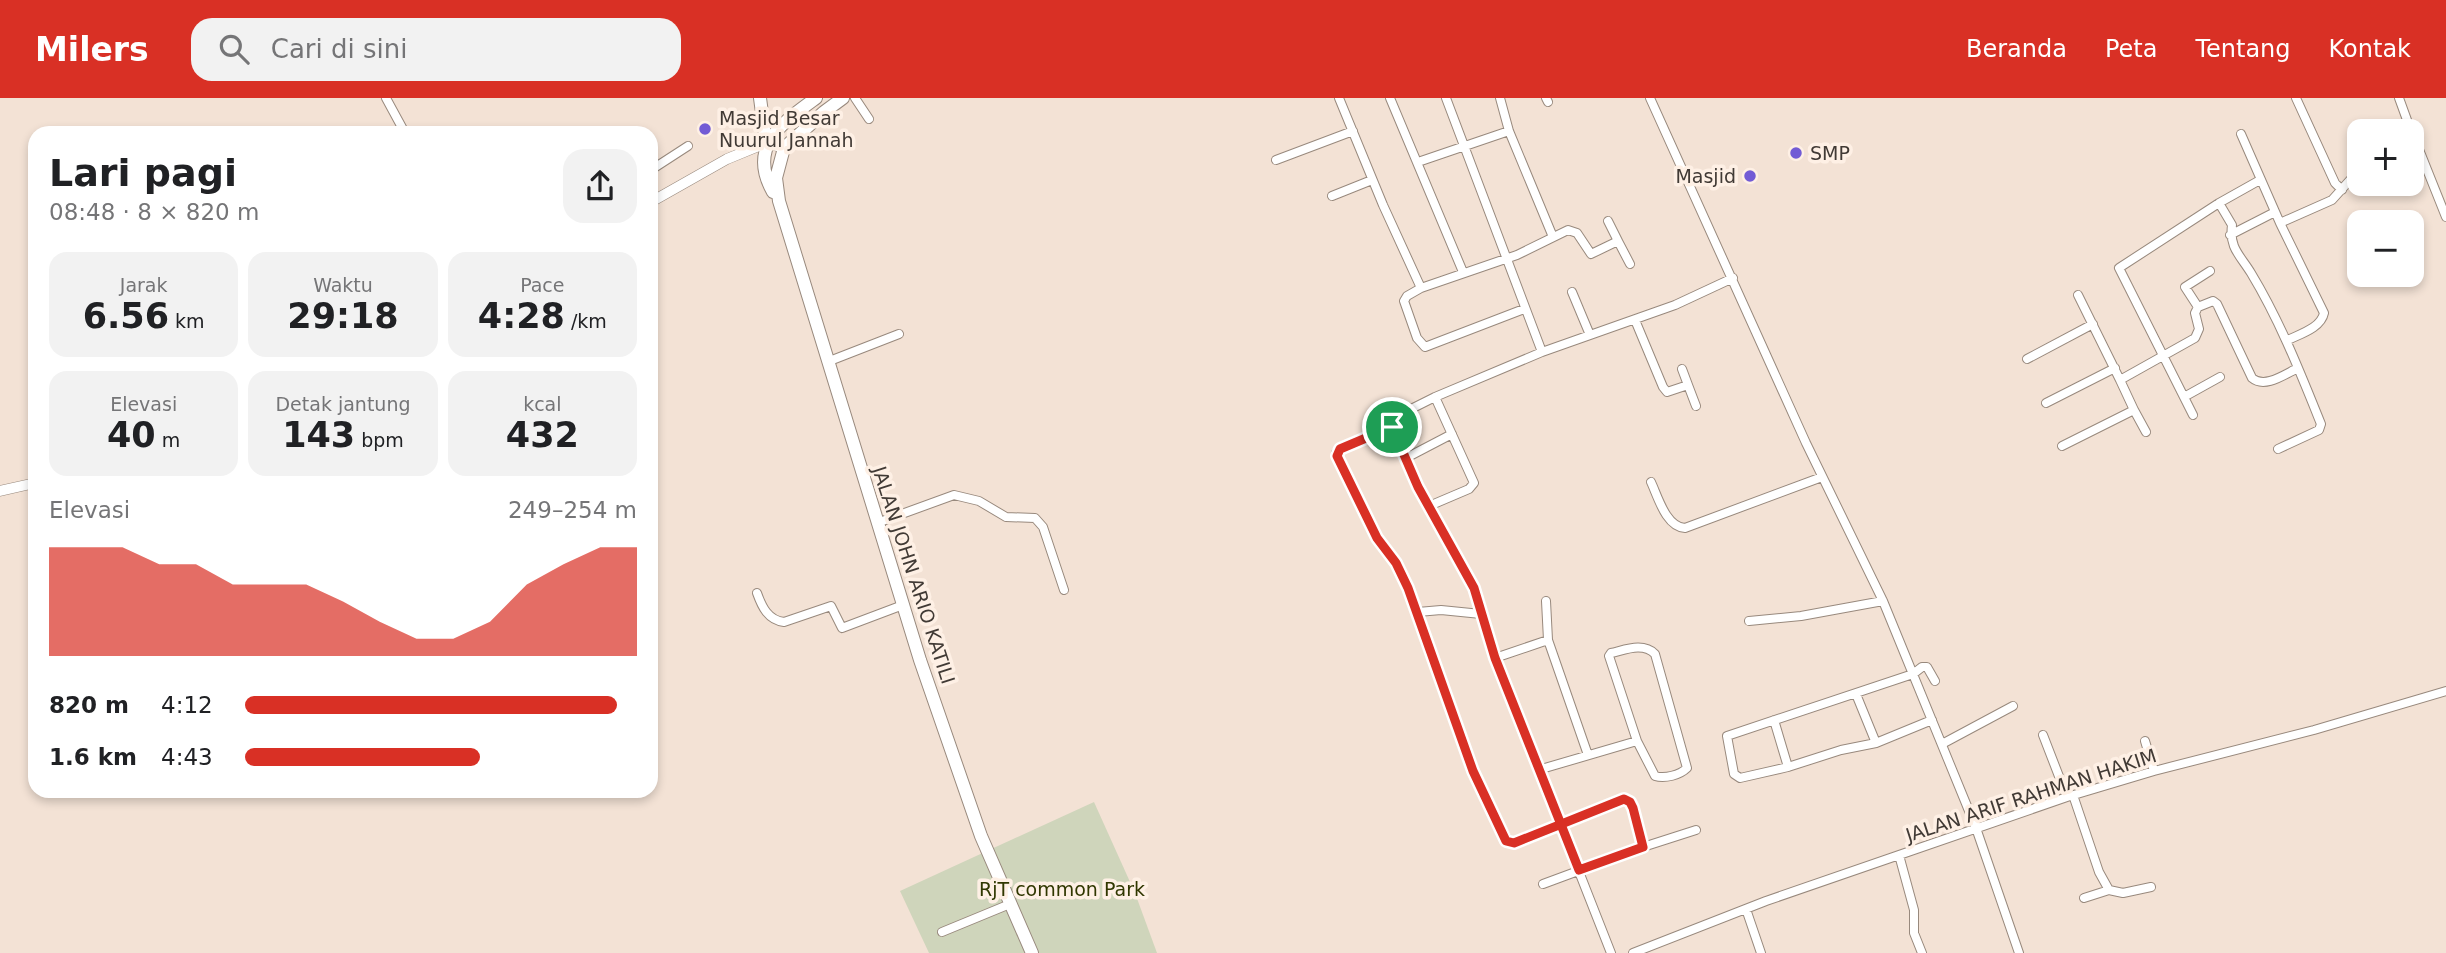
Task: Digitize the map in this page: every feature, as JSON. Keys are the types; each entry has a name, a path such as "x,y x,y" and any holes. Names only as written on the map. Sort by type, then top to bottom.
{"main road":[{"name":"JALAN JOHN ARIO KATILI","path":"760,98 767,144 763,166 779,201"},
{"path":"767,144 779,128 816,98"},
{"path":"784,148 843,98"},
{"name":"JALAN JOHN ARIO KATILI","path":"784,148 776,178 779,201 827,362 903,605 981,836 1032,953"}],"street":[{"path":"386,98 401,126"},
{"path":"855,98 869,119"},
{"path":"1339,98 1421,289"},
{"path":"1390,98 1463,272"},
{"path":"1446,98 1542,352"},
{"path":"1500,98 1509,131 1553,237"},
{"path":"1650,98 1822,477 1883,601 1976,828 2019,953"},
{"path":"2296,98 2335,184 2342,190"},
{"path":"2399,98 2406,119"},
{"path":"1276,160 1353,131"},
{"path":"1418,162 1509,131"},
{"path":"2241,134 2260,180 2324,313 2318,324 2288,340"},
{"path":"658,198 727,159 767,144 784,148"},
{"path":"658,165 688,146"},
{"path":"2424,164 2446,217"},
{"path":"1332,196 1372,180"},
{"path":"2193,415 2119,266 2260,180"},
{"path":"2280,223 2324,204 2347,184"},
{"path":"2219,203 2232,225 2230,235 2238,253 2288,340 2321,427 2278,449"},
{"path":"2230,235 2275,212"},
{"path":"1608,221 1630,264"},
{"path":"1524,309 1425,347 1417,338 1404,305 1408,296 1421,289 1540,245 1562,232 1573,231 1591,254 1618,241"},
{"path":"2198,307 2185,287 2210,271"},
{"path":"1643,847 1633,808 1628,800 1619,800 1514,843 1506,841 1473,771 1418,612 1396,563 1377,538 1336,453 1392,427 1409,410 1435,397 1542,352 1700,295 1733,278"},
{"path":"1572,292 1590,335"},
{"path":"2078,295 2146,432"},
{"path":"2120,380 2190,342 2198,334 2195,313 2198,307 2213,301 2217,304 2256,382 2265,383 2298,368"},
{"path":"1635,320 1666,390 1688,385"},
{"path":"2027,359 2093,324"},
{"path":"827,362 899,334"},
{"path":"2046,403 2115,368"},
{"path":"1682,369 1696,406"},
{"path":"2184,397 2220,377"},
{"path":"1429,506 1469,489 1474,484 1435,397"},
{"path":"2062,446 2134,410"},
{"path":"1392,427 1429,506 1474,588 1495,658 1611,953"},
{"path":"1406,458 1452,434"},
{"path":"1651,482 1670,522 1678,528 1685,528 1822,477"},
{"path":"0,491 28,485"},
{"path":"877,523 954,495 979,501 1006,517 1035,518 1042,527 1064,590"},
{"path":"757,593 765,610 778,621 784,622 831,606 842,628 903,605"},
{"path":"1546,601 1548,640 1588,755"},
{"path":"1749,621 1801,616 1883,601"},
{"path":"1418,612 1441,610 1481,614"},
{"path":"1495,658 1548,640"},
{"path":"1642,647 1651,649 1655,654 1687,768 1674,775 1655,776 1637,741 1609,656 1611,653 1642,647"},
{"path":"1932,720 1876,743 1841,750 1744,778 1734,774 1727,736 1913,674 1922,667 1927,667 1934,681"},
{"name":"JALAN ARIF RAHMAN HAKIM","path":"1633,953 1746,909 2070,796 2446,691"},
{"path":"1856,694 1876,743"},
{"path":"1942,744 2013,706"},
{"path":"1774,720 1788,767"},
{"path":"2043,735 2099,872 2109,890"},
{"path":"1538,770 1637,741"},
{"path":"2145,741 2154,771"},
{"path":"1542,884 1696,830"},
{"path":"1899,855 1914,910 1914,933 1922,953"},
{"path":"2084,898 2109,890 2123,893 2151,887"},
{"path":"942,932 1010,904"},
{"path":"1746,909 1761,953"}],"green space":[{"name":"RjT common Park","path":"1094,802 1135,893 1157,953 929,953 900,891"}],"place":[{"name":"Masjid Besar Nuurul Jannah","path":"705,129"},
{"name":"SMP","path":"1796,153"},
{"name":"Masjid","path":"1750,176"}],"route":[{"path":"1392,427 1340,449 1337,456 1377,538 1396,563 1408,588 1473,771 1506,841 1514,843 1560,826 1624,799 1630,802 1633,808 1643,847 1579,870 1560,826 1495,658 1474,588 1418,487 1392,427"}]}
